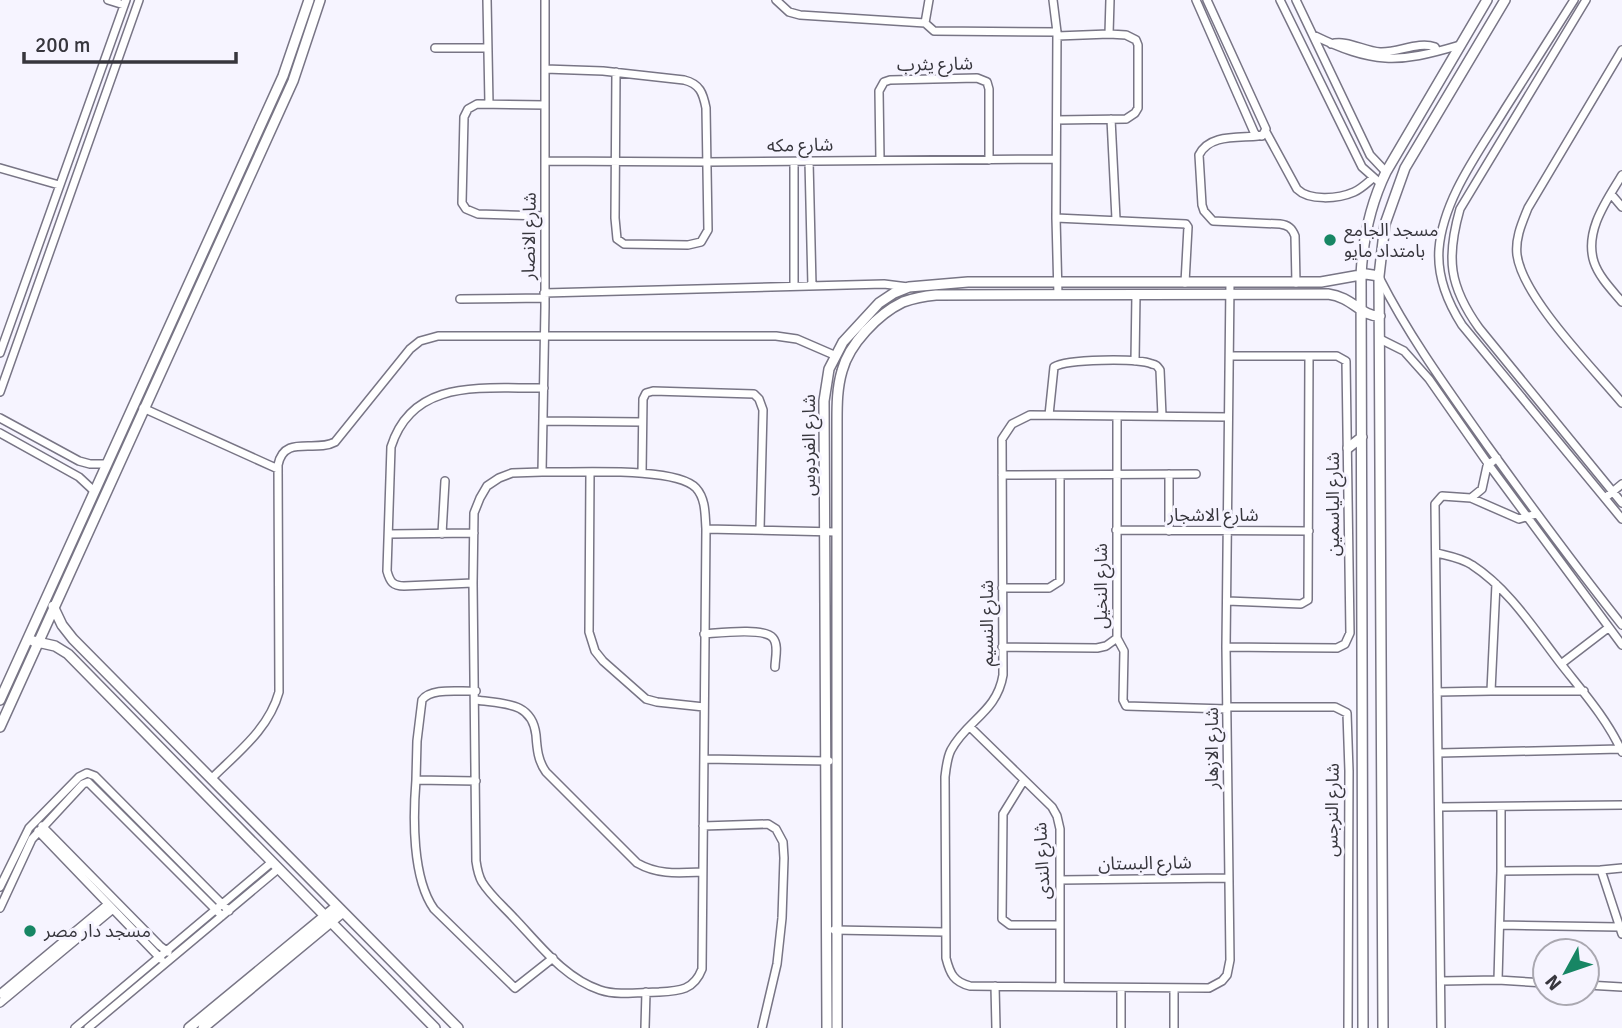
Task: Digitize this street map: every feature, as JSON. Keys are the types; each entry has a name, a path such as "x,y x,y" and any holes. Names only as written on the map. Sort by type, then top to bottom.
{"street":[{"path":"0,353 3,333 125,3 108,0"},
{"path":"0,392 139,0"},
{"path":"0,727 54,610 121,445 283,76 309,0"},
{"path":"0,700 94,491 107,464 143,408 293,81 320,0"},
{"path":"487,0 489,104"},
{"name":"شارع الانصار","path":"542,472 545,336 545,0"},
{"path":"776,0 789,12 800,15 925,23 934,31 1109,34 1132,37 1138,45 1138,108 1135,113 1126,119 1057,120"},
{"path":"925,23 929,0"},
{"path":"1053,0 1057,34 1058,295"},
{"path":"1109,34 1110,0"},
{"path":"1196,0 1254,132 1262,134"},
{"path":"1207,0 1262,134 1297,188 1313,197 1349,194 1376,181 1386,172 1487,0"},
{"path":"1280,0 1358,159 1376,181"},
{"path":"1296,0 1370,155 1386,172"},
{"path":"1574,0 1454,197 1444,220 1439,268 1454,314 1622,519"},
{"path":"1586,0 1460,209 1450,253 1454,282 1468,313 1621,499 1611,506"},
{"path":"1383,1028 1379,276 1385,224 1405,168 1502,1"},
{"path":"1313,35 1331,44 1339,42 1362,49 1387,52 1426,45 1435,47 1437,51 1460,44"},
{"path":"435,48 488,48"},
{"path":"1621,401 1547,314 1529,288 1517,253 1518,235 1528,208 1622,50"},
{"path":"545,69 616,72 684,80 696,85 706,108 708,230 701,242 624,244 617,239 616,72"},
{"name":"شارع يثرب","path":"880,159 879,91 884,82 977,78 987,82 989,89 989,160"},
{"path":"545,105 477,104 468,109 464,117 462,203 466,209 478,214 545,216"},
{"path":"1111,119 1116,219"},
{"path":"1262,134 1216,140 1202,148 1199,155 1202,205 1213,222 1287,225 1295,236 1296,283"},
{"name":"شارع مكه","path":"545,161 1056,159"},
{"path":"809,161 812,286"},
{"path":"794,162 794,286"},
{"path":"0,168 59,185"},
{"path":"1622,175 1596,223 1592,251 1600,274 1622,302"},
{"path":"1363,1028 1361,275 1367,224 1376,181"},
{"path":"1611,194 1622,207"},
{"path":"1056,218 1186,224 1185,283"},
{"name":"شارع الفردوس","path":"827,1028 832,994 832,930 824,401 834,355 866,314 894,293 909,287 943,282 1296,283 1332,281 1361,275 1379,276"},
{"path":"1379,276 1398,314 1434,371 1536,514 1622,625"},
{"name":"شارع الازهار","path":"995,986 1209,988 1227,975 1230,960 1226,648 1230,283"},
{"path":"460,299 794,286 884,284 909,287"},
{"name":"شارع الفردوس","path":"831,761 840,381 846,358 868,330 895,307 915,298 972,294 1338,296 1351,301 1370,316 1380,316"},
{"path":"1135,361 1136,295"},
{"path":"211,779 258,732 275,707 279,692 278,469 281,456 291,446 322,447 335,442 410,349 420,341 438,336 776,336 797,340 834,355"},
{"path":"1380,339 1404,351 1418,365 1622,645"},
{"name":"شارع الياسمين","path":"1226,648 1337,648 1345,644 1349,637 1346,360 1337,356 1230,356"},
{"path":"1227,601 1301,604 1308,600 1309,356"},
{"path":"1049,415 1054,367 1070,362 1135,361 1150,363 1160,370 1162,416"},
{"path":"473,583 404,586 392,583 387,571 391,447 402,422 411,412 422,403 447,393 544,388"},
{"path":"642,473 643,399 646,393 754,394 763,410 760,530"},
{"path":"1527,404 1536,398"},
{"path":"143,408 278,469"},
{"name":"شارع النسيم","path":"995,986 970,986 955,980 946,958 945,777 950,751 990,707 1001,686 1002,439 1006,430 1030,415 1228,417"},
{"name":"شارع النخيل","path":"1002,647 1097,648 1106,646 1117,638 1117,416"},
{"path":"0,418 79,461 107,464"},
{"path":"544,421 642,422"},
{"path":"0,433 79,477 94,491"},
{"path":"1348,448 1362,437"},
{"path":"1471,498 1482,489 1489,465 1497,458"},
{"path":"512,473 590,473 674,476 695,487 702,498 706,529 702,969 689,989 678,991 604,991 574,977 492,894 478,875 474,513 487,486 512,473"},
{"path":"590,473 589,632 595,650 646,699 704,707"},
{"path":"1169,474 1169,531"},
{"path":"1002,475 1196,474"},
{"path":"1002,588 1049,588 1060,581 1060,475"},
{"path":"442,534 445,481"},
{"path":"1605,498 1622,484"},
{"path":"1441,1028 1436,501 1442,496 1471,498 1515,518 1528,518 1536,514"},
{"path":"706,529 836,532"},
{"name":"شارع الاشجار","path":"1116,530 1309,531"},
{"path":"389,534 474,533"},
{"path":"1437,553 1469,563 1496,583 1584,691 1606,722 1621,750 1439,753"},
{"path":"1491,691 1496,583"},
{"path":"47,596 67,632 458,1028"},
{"path":"1601,618 1610,610"},
{"path":"1349,613 1363,612"},
{"path":"1562,664 1608,628"},
{"path":"704,634 759,632 768,635 776,645 775,667"},
{"path":"1117,638 1124,651 1123,700 1126,706 1228,708"},
{"path":"28,639 55,646 68,654 435,1028"},
{"path":"476,691 433,692 425,695 422,700 414,813 419,865 427,899 433,909 516,988 553,958"},
{"path":"1437,692 1584,691"},
{"path":"476,700 510,705 527,712 532,719 542,766 636,863 661,873 702,872"},
{"name":"شارع النرجس","path":"1228,708 1340,708 1347,713 1348,1028"},
{"name":"شارع الندى","path":"970,727 1052,807 1057,816 1060,829 1060,986"},
{"path":"704,759 831,761"},
{"path":"1349,771 1363,771"},
{"path":"0,887 29,828 82,774 90,773 223,910"},
{"path":"82,774 85,783"},
{"path":"1024,779 1003,814 1002,919 1010,925 1059,925"},
{"path":"416,780 476,781"},
{"path":"0,908 27,847 40,828 85,783 91,783 223,910"},
{"path":"1440,807 1622,805"},
{"path":"1497,980 1501,808"},
{"path":"703,826 768,824 776,829 783,842 782,918 777,964 762,1028"},
{"path":"40,828 110,907 163,961"},
{"path":"40,828 157,944 171,954"},
{"path":"88,1028 275,865"},
{"path":"1501,872 1622,868"},
{"path":"1500,925 1621,930 1601,870"},
{"name":"شارع البستان","path":"1060,880 1229,878"},
{"path":"0,994 110,907"},
{"path":"0,1003 110,907"},
{"path":"203,1028 340,909"},
{"path":"189,1028 328,919"},
{"path":"832,930 945,932"},
{"path":"75,1028 163,961"},
{"path":"1441,981 1531,982"},
{"path":"995,986 996,1028"},
{"path":"1601,986 1622,987"},
{"path":"1174,988 1174,1028"},
{"path":"1121,989 1121,1028"},
{"path":"645,1028 646,992"},
{"name":"شارع الفردوس","path":"832,994 837,1028"}],"place":[{"name":"مسجد الجامع بامتداد مايو","path":"1330,240"},
{"name":"مسجد دار مصر","path":"30,931"}]}
